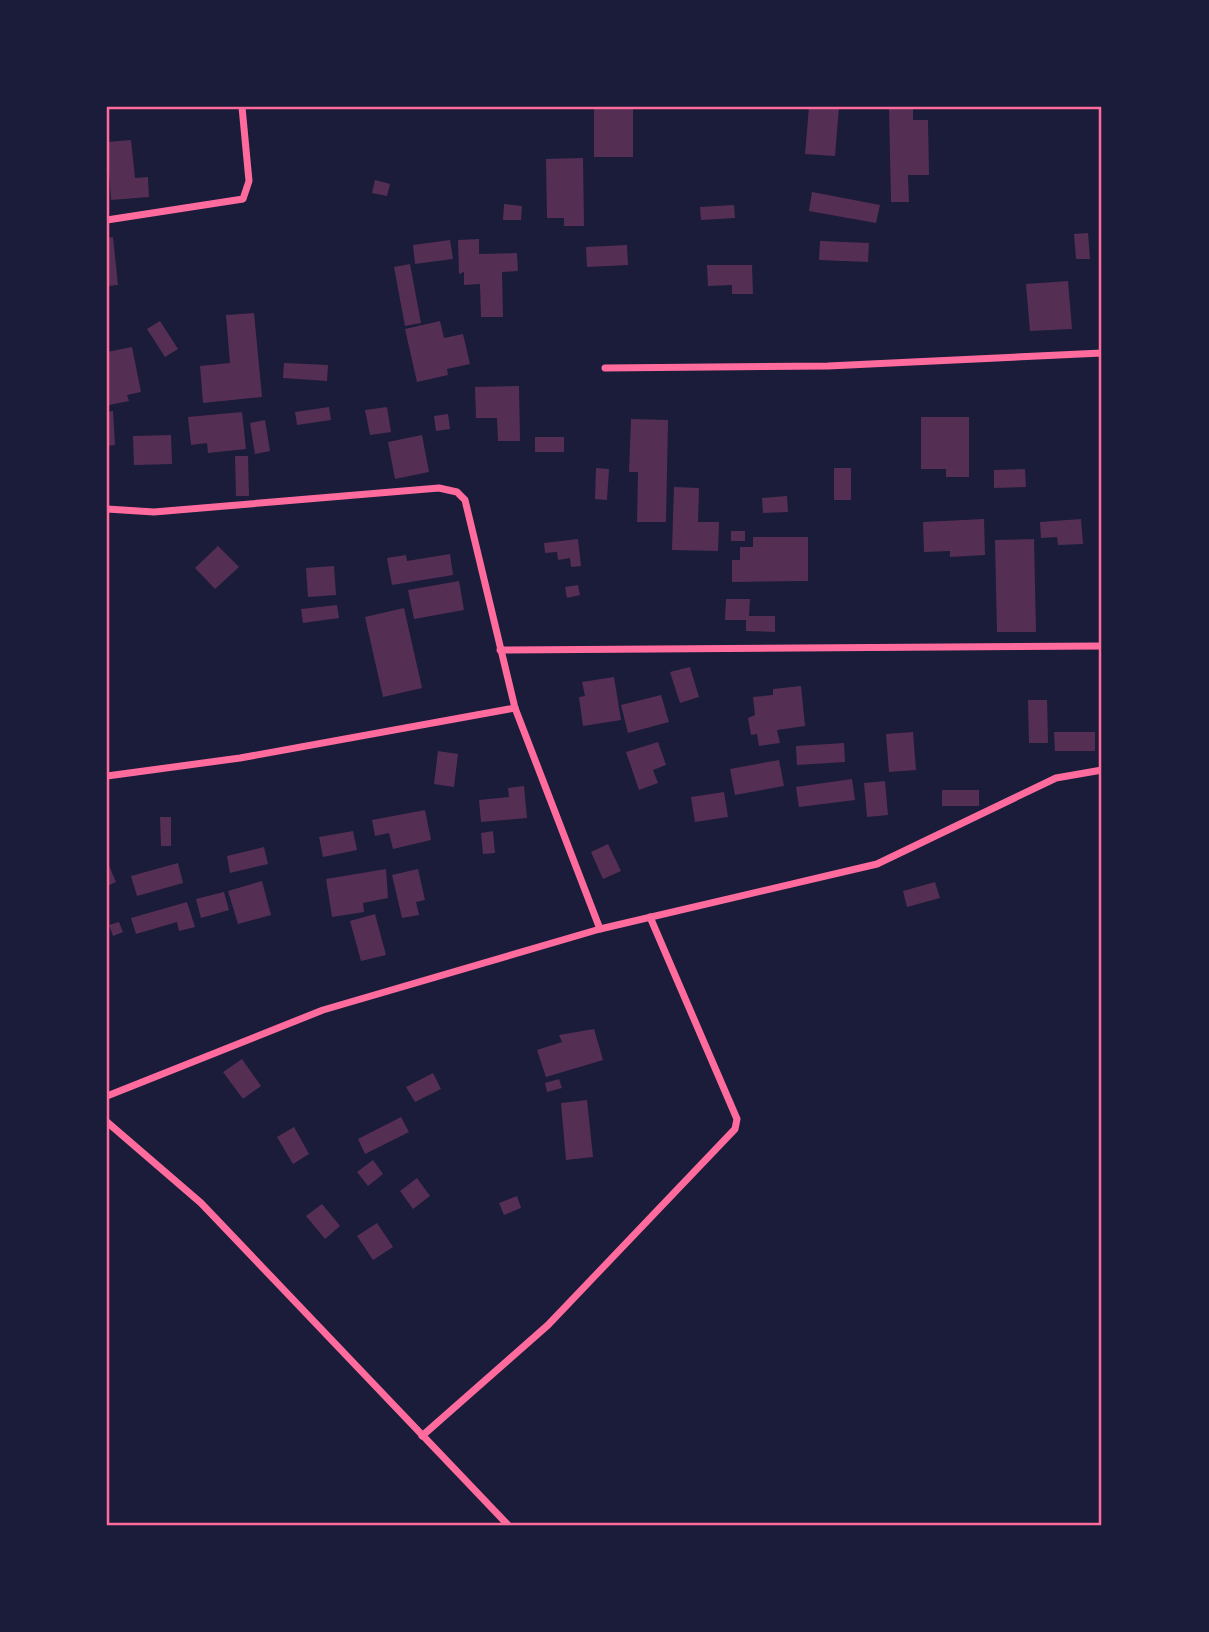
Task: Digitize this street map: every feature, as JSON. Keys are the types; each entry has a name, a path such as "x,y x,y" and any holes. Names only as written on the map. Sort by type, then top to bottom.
{"street":[{"path":"107,219 243,199 249,181 242,107"},
{"path":"605,368 828,366 1102,353"},
{"path":"107,509 154,512 439,488 457,492 465,500 515,708 600,929"},
{"path":"499,650 1102,646"},
{"path":"107,776 240,758 515,708"},
{"path":"107,1096 323,1010 600,929 877,864 1056,778 1102,770"},
{"path":"422,1436 548,1325 735,1129 737,1119 650,917"},
{"path":"107,1122 201,1203 508,1525"}],"building":[{"path":"594,107 633,107 633,157 594,157"},
{"path":"809,107 839,107 835,156 805,154"},
{"path":"889,107 913,107 913,120 928,120 929,175 908,175 909,202 891,202"},
{"path":"131,140 135,178 148,177 149,197 111,200 107,142"},
{"path":"583,158 584,226 564,226 564,218 547,218 546,159"},
{"path":"375,180 390,184 387,196 372,193"},
{"path":"812,192 880,205 876,223 809,211"},
{"path":"504,204 522,206 521,220 503,220"},
{"path":"734,205 735,218 701,220 700,207"},
{"path":"1088,233 1090,259 1076,259 1074,234"},
{"path":"113,237 118,285 107,286 107,238"},
{"path":"479,239 479,254 517,253 518,271 502,272 503,317 481,317 480,284 464,285 464,272 459,274 458,240"},
{"path":"450,240 453,259 415,264 413,245"},
{"path":"820,241 869,243 868,262 819,260"},
{"path":"627,245 628,265 587,267 586,247"},
{"path":"410,264 421,323 405,326 394,267"},
{"path":"707,265 752,265 753,294 732,294 732,285 708,286"},
{"path":"1068,281 1072,329 1030,331 1026,284"},
{"path":"254,313 262,397 203,403 200,366 230,363 226,315"},
{"path":"160,321 178,349 165,357 147,329"},
{"path":"440,321 444,338 463,334 470,364 447,369 448,375 417,382 405,329"},
{"path":"132,347 141,392 127,395 129,401 109,405 107,352"},
{"path":"284,363 328,365 327,381 283,378"},
{"path":"519,386 520,441 498,441 497,418 476,418 475,387"},
{"path":"329,407 331,420 297,425 295,412"},
{"path":"387,407 391,432 370,435 365,410"},
{"path":"113,411 115,445 107,446 107,412"},
{"path":"242,412 246,449 208,453 207,443 191,445 188,417"},
{"path":"448,414 450,429 436,431 434,416"},
{"path":"921,417 969,417 969,477 946,477 946,469 921,469"},
{"path":"631,419 668,420 666,522 637,522 638,472 629,472"},
{"path":"265,420 270,451 255,454 250,423"},
{"path":"171,435 172,464 134,465 133,436"},
{"path":"422,435 429,472 395,479 388,442"},
{"path":"535,437 564,437 564,452 535,452"},
{"path":"235,456 248,456 249,496 236,496"},
{"path":"596,468 609,469 607,500 595,499"},
{"path":"834,468 851,468 851,500 834,500"},
{"path":"1025,469 1026,487 994,488 994,470"},
{"path":"674,487 699,488 698,522 719,522 718,551 672,550"},
{"path":"787,496 788,512 763,513 762,498"},
{"path":"984,519 985,555 950,557 950,551 924,552 923,522"},
{"path":"1081,519 1083,544 1058,545 1057,537 1041,538 1040,522"},
{"path":"731,531 745,531 745,541 731,541"},
{"path":"753,537 808,537 808,581 732,582 732,560 740,560 740,547 753,547"},
{"path":"578,539 581,566 571,567 570,558 558,560 557,552 545,553 544,543"},
{"path":"1034,539 1036,632 997,632 995,540"},
{"path":"218,546 239,567 215,589 195,568"},
{"path":"450,554 453,575 392,585 387,558 406,555 407,561"},
{"path":"334,566 336,595 308,597 306,568"},
{"path":"459,581 464,610 414,619 408,590"},
{"path":"578,585 580,595 567,598 565,587"},
{"path":"726,599 750,599 749,616 775,616 775,632 746,631 746,620 725,620"},
{"path":"337,605 339,618 303,623 301,609"},
{"path":"404,608 422,688 383,697 365,617"},
{"path":"690,667 699,697 680,703 670,672"},
{"path":"614,677 621,720 583,726 579,697 585,696 582,682"},
{"path":"801,686 805,726 777,730 780,743 759,746 757,734 751,735 748,718 755,715 753,697 773,695 773,689"},
{"path":"661,695 669,722 628,733 621,705"},
{"path":"1028,700 1047,700 1048,743 1029,743"},
{"path":"913,732 916,770 889,772 886,734"},
{"path":"1054,732 1095,732 1095,751 1055,751"},
{"path":"658,742 666,765 653,770 658,783 639,790 626,752"},
{"path":"844,743 845,762 797,765 796,746"},
{"path":"438,751 458,754 454,787 434,784"},
{"path":"779,760 784,786 735,795 730,769"},
{"path":"852,779 855,800 799,807 796,787"},
{"path":"885,781 888,815 867,817 864,783"},
{"path":"524,786 527,818 481,822 479,800 509,797 508,788"},
{"path":"942,790 979,790 979,806 942,806"},
{"path":"724,792 728,817 695,822 691,797"},
{"path":"425,810 431,840 393,849 389,833 375,836 372,820"},
{"path":"160,817 171,817 171,846 161,846"},
{"path":"353,831 357,850 323,857 319,837"},
{"path":"493,831 495,853 483,854 481,833"},
{"path":"608,844 621,871 603,879 591,852"},
{"path":"264,847 268,864 230,873 227,856"},
{"path":"107,861 116,882 107,886"},
{"path":"178,863 183,883 137,896 131,876"},
{"path":"386,869 388,898 363,903 364,912 332,917 326,879"},
{"path":"418,869 425,900 416,902 419,915 402,918 392,875"},
{"path":"262,881 271,915 238,924 228,891"},
{"path":"935,882 940,898 907,907 903,891"},
{"path":"224,892 229,910 201,918 196,899"},
{"path":"187,902 195,927 179,931 177,922 136,934 131,918"},
{"path":"375,914 386,955 361,961 350,921"},
{"path":"119,922 123,932 113,936 109,925"},
{"path":"594,1029 603,1060 546,1077 537,1050 562,1042 559,1035"},
{"path":"242,1059 261,1086 243,1099 223,1072"},
{"path":"433,1073 441,1089 415,1102 406,1087"},
{"path":"559,1079 562,1088 547,1092 545,1083"},
{"path":"587,1100 593,1157 566,1160 561,1103"},
{"path":"401,1117 409,1132 365,1154 358,1139"},
{"path":"294,1127 309,1154 293,1164 277,1137"},
{"path":"373,1160 383,1174 368,1186 357,1172"},
{"path":"417,1178 430,1196 413,1209 400,1191"},
{"path":"517,1196 521,1208 504,1215 499,1203"},
{"path":"322,1204 340,1226 325,1239 306,1216"},
{"path":"377,1223 393,1247 373,1260 357,1236"}]}
